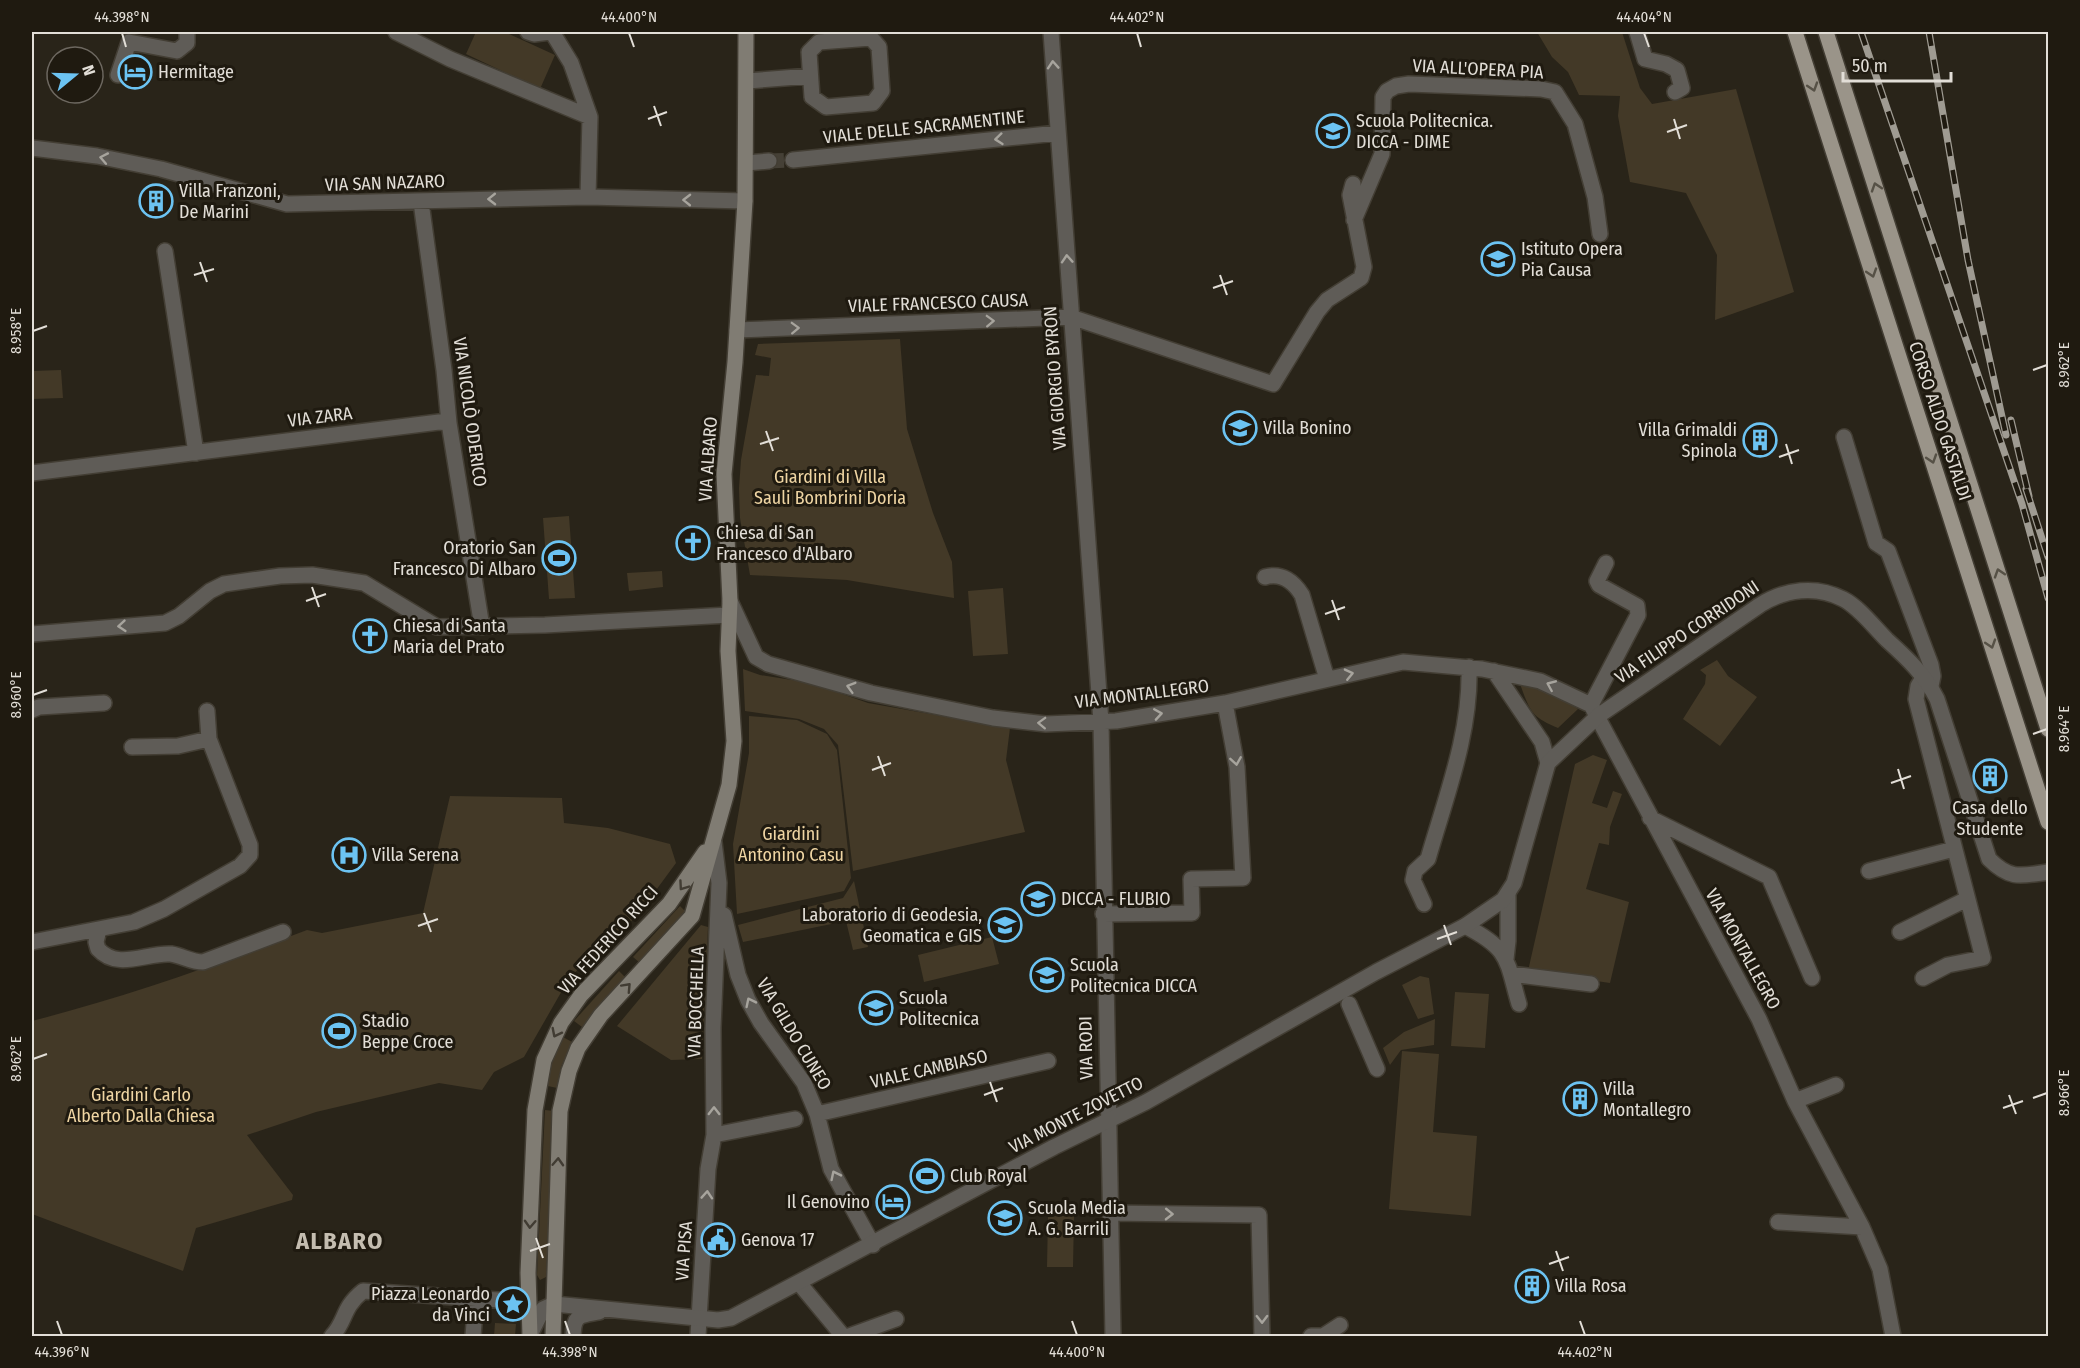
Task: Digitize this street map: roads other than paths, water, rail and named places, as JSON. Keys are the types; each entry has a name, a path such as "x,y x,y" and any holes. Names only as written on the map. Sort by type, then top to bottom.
{"main road":[{"name":"VIA ALBARO","path":"714,836 732,764 724,474 746,201 746,32"},
{"name":"CORSO ALDO GASTALDI","path":"1795,32 2049,822"},
{"name":"CORSO ALDO GASTALDI","path":"1826,32 2049,729"},
{"name":"VIA FEDERICO RICCI","path":"528,1302 535,1110 543,1060 561,1023 581,995 669,904 714,836"},
{"path":"553,1336 560,1111 568,1071 578,1047 601,1015 692,916 714,836"},
{"path":"528,1302 530,1336"}],"street":[{"path":"118,75 129,42 177,51 187,43 188,32"},
{"path":"396,32 450,59 590,117"},
{"path":"528,32 534,34 551,32 571,63 590,117 588,197"},
{"name":"VIA GIORGIO BYRON","path":"1051,32 1101,722"},
{"path":"1637,32 1645,59 1666,64 1677,70 1682,88 1676,92"},
{"path":"871,38 879,47 882,91 873,103 826,107 812,97 810,76 808,52 819,42 871,38"},
{"path":"747,81 810,76"},
{"name":"VIA ALL'OPERA PIA","path":"1354,220 1382,154 1381,105 1387,91 1396,86 1409,84 1541,89 1555,92 1575,124 1595,196 1600,234"},
{"name":"VIALE DELLE SACRAMENTINE","path":"793,160 1058,133"},
{"name":"VIA SAN NAZARO","path":"32,148 97,156 161,169 274,202 301,204 588,197 746,201"},
{"path":"747,163 769,161"},
{"path":"1353,184 1350,195 1354,220"},
{"name":"VIA NICOLÒ ODERICO","path":"421,202 449,423 482,627"},
{"name":"VIALE FRANCESCO CAUSA","path":"737,330 1071,317 1274,384 1317,312 1327,300 1361,278 1364,267 1354,220"},
{"path":"165,251 196,453"},
{"name":"VIA ZARA","path":"32,474 439,422 449,423"},
{"name":"VIA FILIPPO CORRIDONI","path":"1844,437 1876,543 1888,550 1931,665 1933,676 1918,686 1916,699 1983,958 1948,965 1923,978"},
{"path":"1548,763 1595,711 1638,615 1637,606 1599,585 1597,581 1606,563"},
{"path":"32,634 165,623 179,616 210,591 224,584 280,576 347,578 364,583 398,601 437,627 482,627 729,608"},
{"path":"1265,578 1286,578 1295,584 1302,595 1327,679"},
{"name":"VIA FILIPPO CORRIDONI","path":"1595,711 1619,702 1781,593 1820,591 1845,599 1927,681 1989,860 2003,873 2016,876 2049,872"},
{"name":"VIA MONTALLEGRO","path":"729,608 756,657 768,664 871,693 993,718 1046,724 1101,722 1225,703 1394,663 1468,667 1540,681 1595,711 1650,818 1760,1019 1795,1101 1862,1227 1880,1269 1893,1336"},
{"path":"1424,904 1413,880 1415,871 1428,859 1463,735 1469,706 1468,667"},
{"path":"1494,671 1542,742 1548,763"},
{"path":"32,710 39,707 104,703"},
{"path":"1103,914 1192,913 1191,879 1243,878 1237,767 1225,703"},
{"path":"32,942 134,922 164,909 240,866 250,855 250,845 208,739 207,711"},
{"name":"VIA RODI","path":"1101,722 1113,1336"},
{"path":"132,747 178,746 208,739"},
{"name":"VIA MONTE ZOVETTO","path":"583,1311 608,1310 699,1316 718,1320 731,1318 873,1245 1054,1147 1108,1121 1376,972 1465,926 1503,900 1514,883 1548,763"},
{"path":"1650,818 1769,877 1812,978"},
{"name":"VIA BOCCHELLA","path":"708,1169 714,1135 713,1028 719,905 714,836"},
{"path":"1869,871 1954,849"},
{"name":"VIA MONTE ZOVETTO","path":"1506,959 1509,941 1508,893"},
{"path":"1900,932 1967,899"},
{"name":"VIA GILDO CUNEO","path":"719,905 725,918 738,975 748,1000 761,1023 804,1083 817,1114 831,1169 873,1245"},
{"name":"VIA MONTE ZOVETTO","path":"1465,926 1485,936 1502,950 1519,1004"},
{"path":"99,930 96,942 98,949 111,958 130,960 170,954 191,962 203,962 283,932"},
{"path":"1511,974 1591,984"},
{"path":"1349,1004 1377,1069"},
{"name":"VIALE CAMBIASO","path":"817,1114 1048,1061"},
{"path":"1795,1101 1836,1085"},
{"path":"714,1135 795,1119"},
{"name":"VIA PISA","path":"698,1336 708,1169"},
{"path":"1110,1213 1259,1215 1262,1336"},
{"path":"1778,1222 1862,1227"},
{"path":"799,1283 843,1336"},
{"path":"336,1334 349,1303 363,1291 528,1302"},
{"path":"473,1336 476,1299"},
{"path":"530,1336 543,1309 554,1304 583,1311 574,1322 573,1336"},
{"path":"849,1336 896,1319"},
{"path":"1311,1336 1323,1336 1340,1325"}],"tunnel":[{"path":"769,161 793,160"}],"railway":[{"path":"1861,32 2022,504 2048,598"},
{"path":"1929,32 1968,260 2006,435"},
{"path":"2011,420 2029,496"},
{"path":"2026,489 2048,557"}],"place":[{"name":"Hermitage","path":"135,72"},
{"name":"Scuola Politecnica. DICCA - DIME","path":"1333,131"},
{"name":"Villa Franzoni, De Marini","path":"156,201"},
{"name":"Istituto Opera Pia Causa","path":"1498,259"},
{"name":"Villa Bonino","path":"1240,428"},
{"name":"Villa Grimaldi Spinola","path":"1760,440"},
{"name":"Chiesa di San Francesco d'Albaro","path":"693,543"},
{"name":"Oratorio San Francesco Di Albaro","path":"559,558"},
{"name":"Chiesa di Santa Maria del Prato","path":"370,636"},
{"name":"Casa dello Studente","path":"1990,776"},
{"name":"Villa Serena","path":"349,855"},
{"name":"DICCA - FLUBIO","path":"1038,899"},
{"name":"Laboratorio di Geodesia, Geomatica e GIS","path":"1005,925"},
{"name":"Scuola Politecnica DICCA","path":"1047,975"},
{"name":"Scuola Politecnica","path":"876,1008"},
{"name":"Stadio Beppe Croce","path":"339,1031"},
{"name":"Villa Montallegro","path":"1580,1099"},
{"name":"Club Royal","path":"927,1176"},
{"name":"Il Genovino","path":"893,1202"},
{"name":"Scuola Media A. G. Barrili","path":"1005,1218"},
{"name":"Genova 17","path":"718,1240"},
{"name":"Villa Rosa","path":"1532,1286"},
{"name":"Piazza Leonardo da Vinci","path":"513,1304"}],"district":[{"name":"ALBARO","path":"340,1241"}],"park label":[{"name":"Giardini di Villa Sauli Bombrini Doria","path":"830,487"},
{"name":"Giardini Antonino Casu","path":"791,844"},
{"name":"Giardini Carlo Alberto Dalla Chiesa","path":"141,1105"}]}
